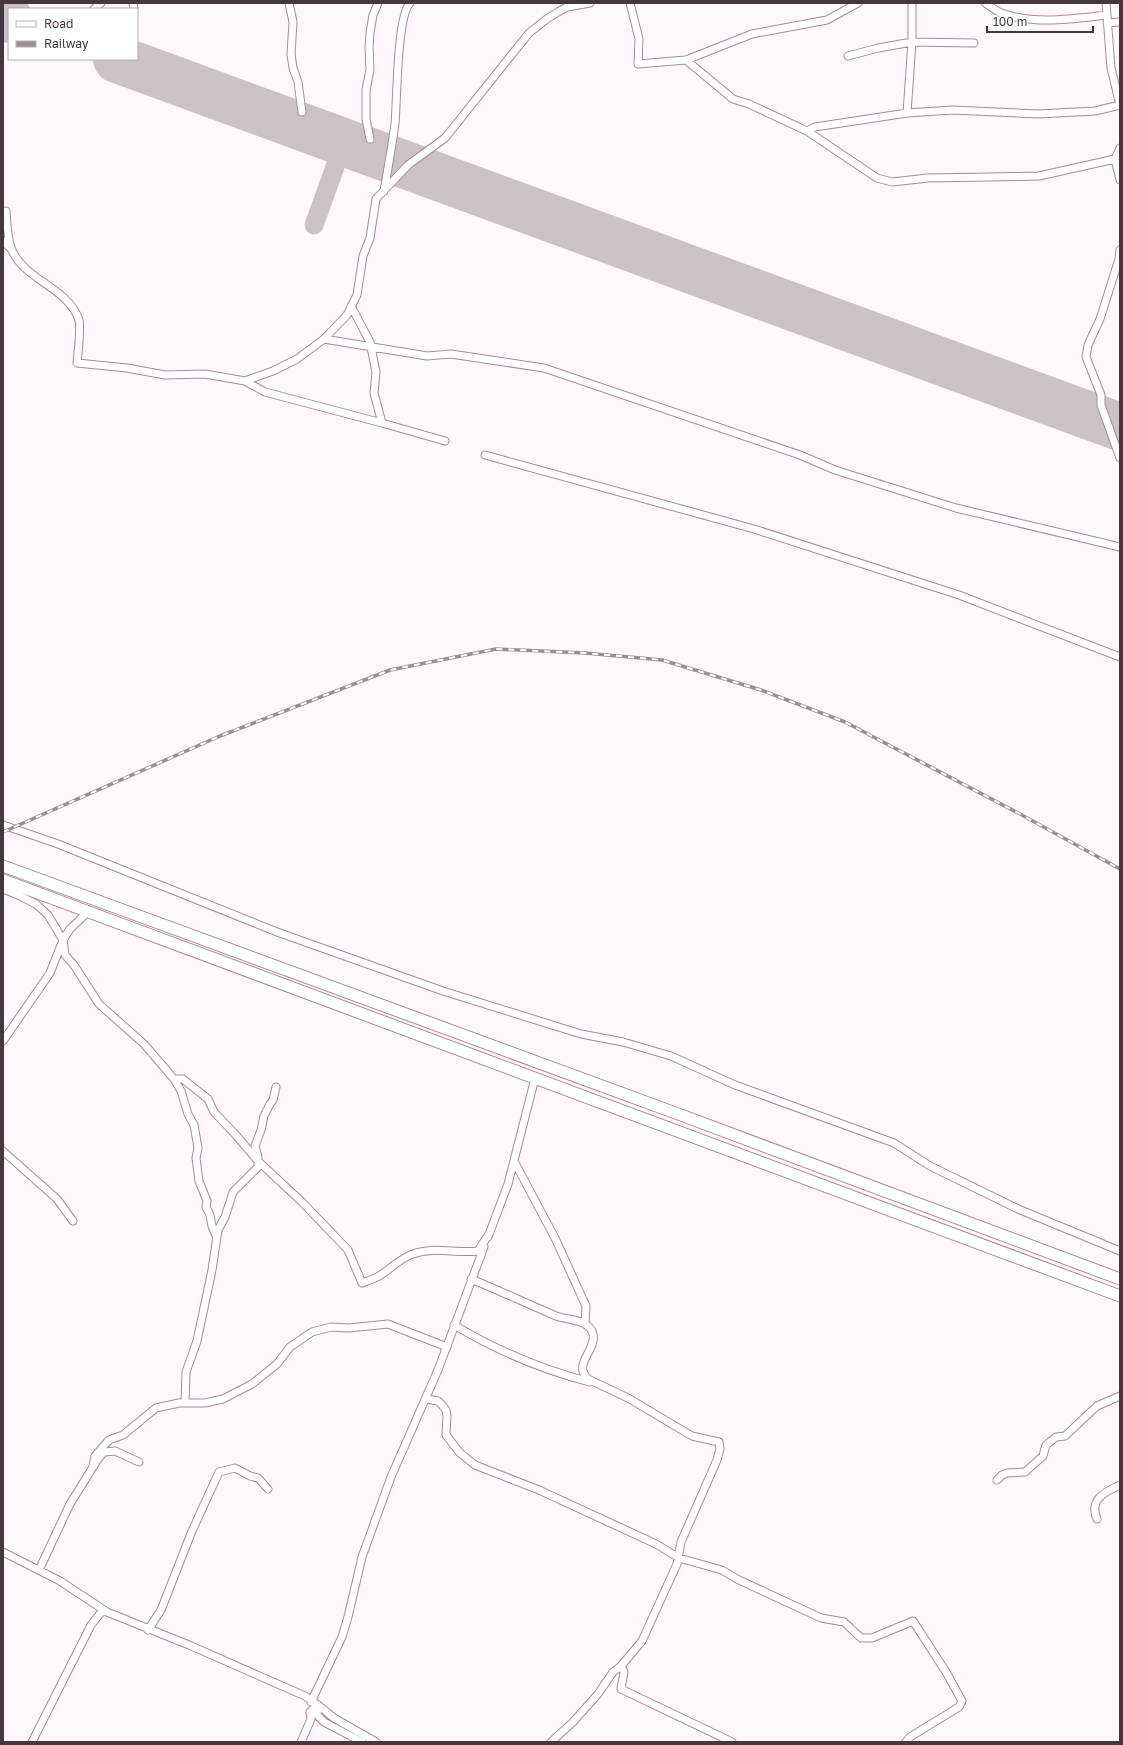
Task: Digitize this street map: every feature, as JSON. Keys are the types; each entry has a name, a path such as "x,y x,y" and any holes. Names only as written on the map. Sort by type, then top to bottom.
{"highway":[{"path":"3,866 637,1099 1120,1279"},
{"path":"3,880 1120,1296"}],"street":[{"path":"289,3 292,22 291,54 293,68 298,82 302,112"},
{"path":"370,139 366,119 366,90 370,70 370,33 373,15 378,3"},
{"path":"384,191 395,123 401,30 406,7 410,3"},
{"path":"560,3 567,7"},
{"path":"245,381 274,371 297,359 324,339 347,315 357,295 363,256 370,238 376,199 408,166 445,138 530,33 548,18 567,7 590,3"},
{"path":"630,3 639,39 638,64 686,60 752,34 827,20 858,3"},
{"path":"907,113 912,42 912,3"},
{"path":"985,3 999,12 1015,17 1031,19 1069,19 1107,15"},
{"path":"807,131 815,127 907,113 953,110 1038,114 1095,111 1120,105 1117,80 1110,62 1106,3"},
{"path":"1107,23 1120,22"},
{"path":"848,56 878,48 912,42 974,43"},
{"path":"686,60 733,99 749,104 807,131 877,178 892,182 928,178 1039,176 1115,159"},
{"path":"1120,148 1115,159 1120,180"},
{"path":"6,211 7,228 12,250"},
{"path":"3,241 12,250 24,267 49,284 71,305 80,321 77,363 127,368 165,375 205,374 245,381 266,392 445,441"},
{"path":"1120,250 1119,259 1100,319 1088,345 1086,357 1101,395 1100,405 1120,458"},
{"path":"351,306 371,346 376,372 374,393 382,423"},
{"path":"324,339 427,356 451,354 544,368 800,455 835,470 956,508 1120,547"},
{"path":"485,455 754,529 959,595 1120,657"},
{"path":"3,825 58,844 277,932 443,991 581,1034 623,1042 671,1056 735,1085 894,1143 930,1166 1018,1210 1120,1251"},
{"path":"3,890 18,895 36,904 48,915 63,940 64,955 74,965 99,1004 144,1044 174,1079 181,1091 188,1114 194,1125 198,1148 196,1158 200,1181 207,1201 206,1207 216,1236"},
{"path":"3,1041 50,973 63,940 70,929 88,912"},
{"path":"301,1742 311,1719 310,1712 345,1629 362,1557 391,1477 427,1399 508,1184 536,1078"},
{"path":"174,1079 183,1079 208,1099 214,1112 258,1161 302,1202 348,1250 362,1283 378,1277 404,1257 414,1253 430,1250 468,1252 478,1251 489,1234"},
{"path":"184,1403 186,1372 197,1341 212,1270 216,1236 225,1217 233,1192 258,1167 255,1146 264,1116 270,1104 274,1100 276,1087"},
{"path":"3,1151 57,1199 73,1221"},
{"path":"514,1161 555,1238 586,1306 584,1324"},
{"path":"471,1279 556,1316 584,1324 591,1329 593,1335 593,1341 582,1365 582,1370 588,1379 628,1398 692,1436 720,1442 717,1460 681,1542 677,1564 642,1641 621,1666 613,1672 593,1700 550,1742"},
{"path":"93,1466 95,1456 109,1440 123,1435 156,1408 184,1403 205,1403 224,1399 252,1384 277,1364 290,1347 312,1332 331,1327 348,1328 388,1324 446,1347"},
{"path":"454,1325 497,1348 562,1375 598,1384"},
{"path":"997,1480 1002,1475 1007,1473 1025,1472 1043,1456 1046,1445 1056,1438 1065,1436 1097,1406 1120,1396"},
{"path":"427,1399 438,1401 446,1410 446,1435 460,1453 475,1465 540,1490 656,1544 678,1557 722,1570 737,1579 821,1618 844,1622 861,1638 872,1638 913,1621 946,1672 962,1701 959,1707 910,1737 906,1742"},
{"path":"39,1570 70,1504 93,1466 104,1452 115,1451 139,1462"},
{"path":"148,1630 161,1610 192,1531 219,1472 235,1468 250,1476 258,1478 268,1489"},
{"path":"1097,1520 1094,1513 1094,1504 1098,1498 1120,1485"},
{"path":"3,1552 60,1581 103,1610 148,1630 226,1661 305,1696 334,1718 376,1742"},
{"path":"32,1742 91,1624 103,1610"},
{"path":"621,1666 624,1672 621,1689 732,1742"},
{"path":"314,1704 317,1715 324,1722 362,1742"}],"taxiway":[{"path":"314,225 344,142"}],"runway":[{"path":"3,17 8,19"},
{"path":"120,60 1120,427"}],"railway":[{"path":"3,832 220,736 390,670 496,649 585,653 662,660 761,690 845,722 1020,814 1120,869"}]}
